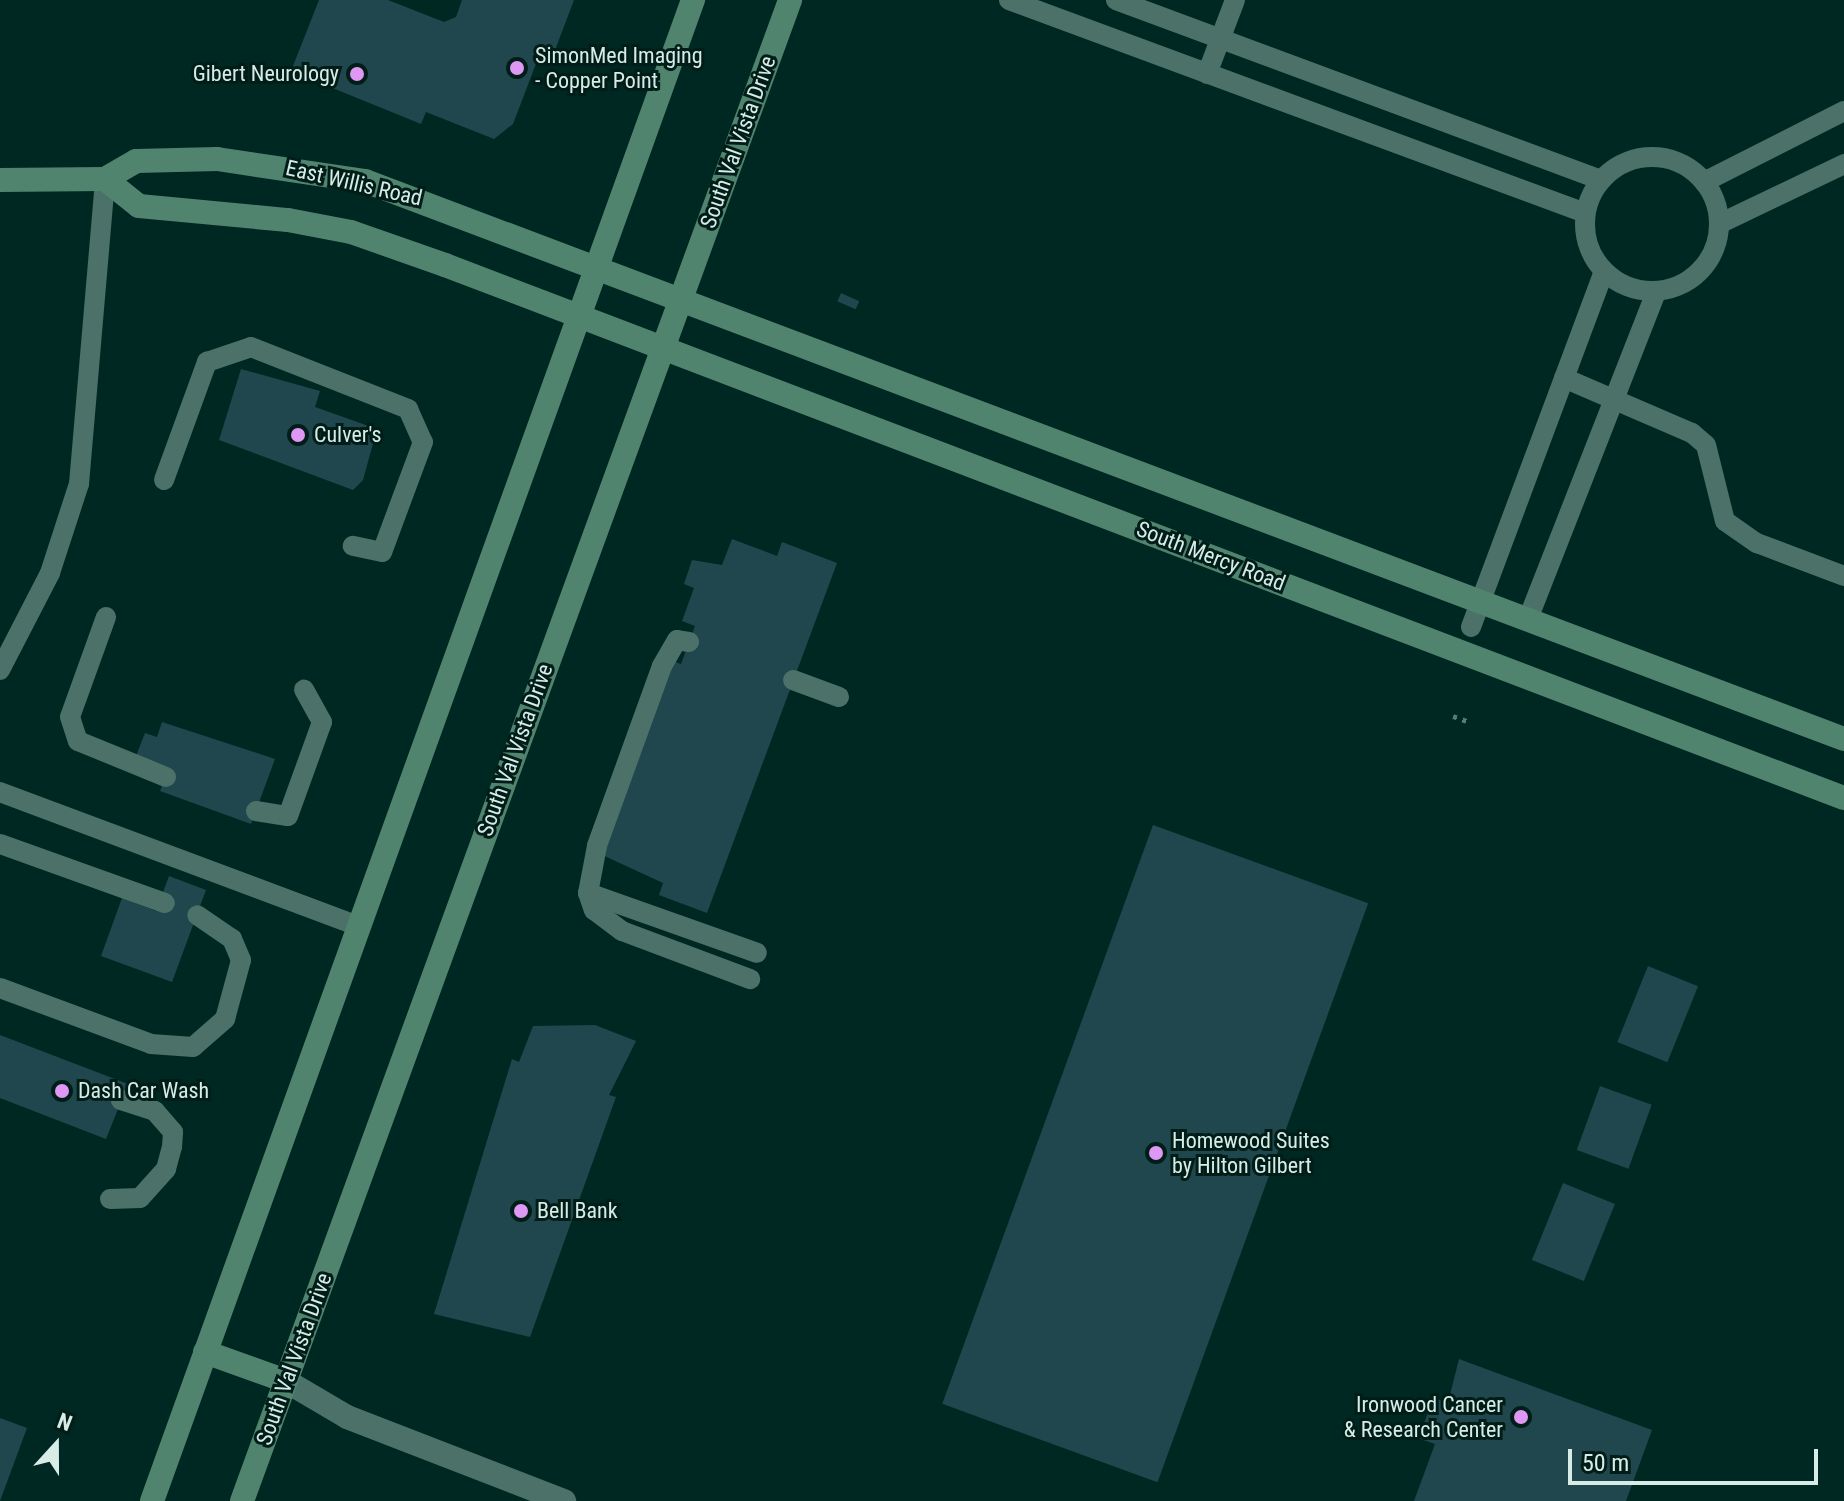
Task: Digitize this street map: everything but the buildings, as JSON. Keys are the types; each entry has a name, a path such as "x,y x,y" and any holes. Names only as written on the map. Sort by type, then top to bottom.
{"main road":[{"path":"152,1501 693,0"},
{"name":"South Val Vista Drive","path":"242,1501 790,0"},
{"name":"East Willis Road","path":"0,180 105,179 136,161 298,166 446,206 597,263"},
{"path":"105,179 139,206 351,232 578,316"},
{"path":"597,263 1844,739"},
{"name":"South Mercy Road","path":"578,316 1844,798"},
{"path":"205,1352 286,1381"}],"street":[{"path":"286,1381 347,1417 564,1501"}],"lane":[{"path":"1009,0 1585,213"},
{"path":"1116,0 1601,180"},
{"path":"1207,74 1235,0"},
{"path":"1704,182 1844,111"},
{"path":"1653,157 1704,182 1719,224 1708,263 1676,288 1656,292 1619,284 1604,272 1587,245 1585,213 1601,180 1653,157"},
{"path":"1719,224 1844,164"},
{"path":"0,670 50,573 79,484 105,179"},
{"path":"1471,627 1604,272"},
{"path":"1528,619 1656,292"},
{"path":"164,480 207,362 251,347 408,409 423,442 382,552 353,546"},
{"path":"1564,378 1671,419 1706,445 1725,521 1741,533 1844,576"},
{"path":"106,617 70,717 78,741 166,777"},
{"path":"689,642 677,640 662,666 597,846 588,893 594,910 622,931 750,979"},
{"path":"793,680 839,697"},
{"path":"256,811 288,816 322,722 304,690"},
{"path":"0,792 358,926"},
{"path":"0,844 165,903"},
{"path":"588,893 757,953"},
{"path":"0,988 151,1044 193,1047 225,1019 241,960 232,939 197,915"},
{"path":"110,1199 140,1198 166,1169 172,1147 173,1132 155,1111 121,1100"}],"path":[{"path":"1453,716 1467,721"}],"place":[{"name":"SimonMed Imaging - Copper Point","path":"517,68"},
{"name":"Gibert Neurology","path":"357,74"},
{"name":"Culver's","path":"298,435"},
{"name":"Dash Car Wash","path":"62,1091"},
{"name":"Homewood Suites by Hilton Gilbert","path":"1156,1153"},
{"name":"Bell Bank","path":"521,1211"},
{"name":"Ironwood Cancer & Research Center","path":"1521,1417"}]}
